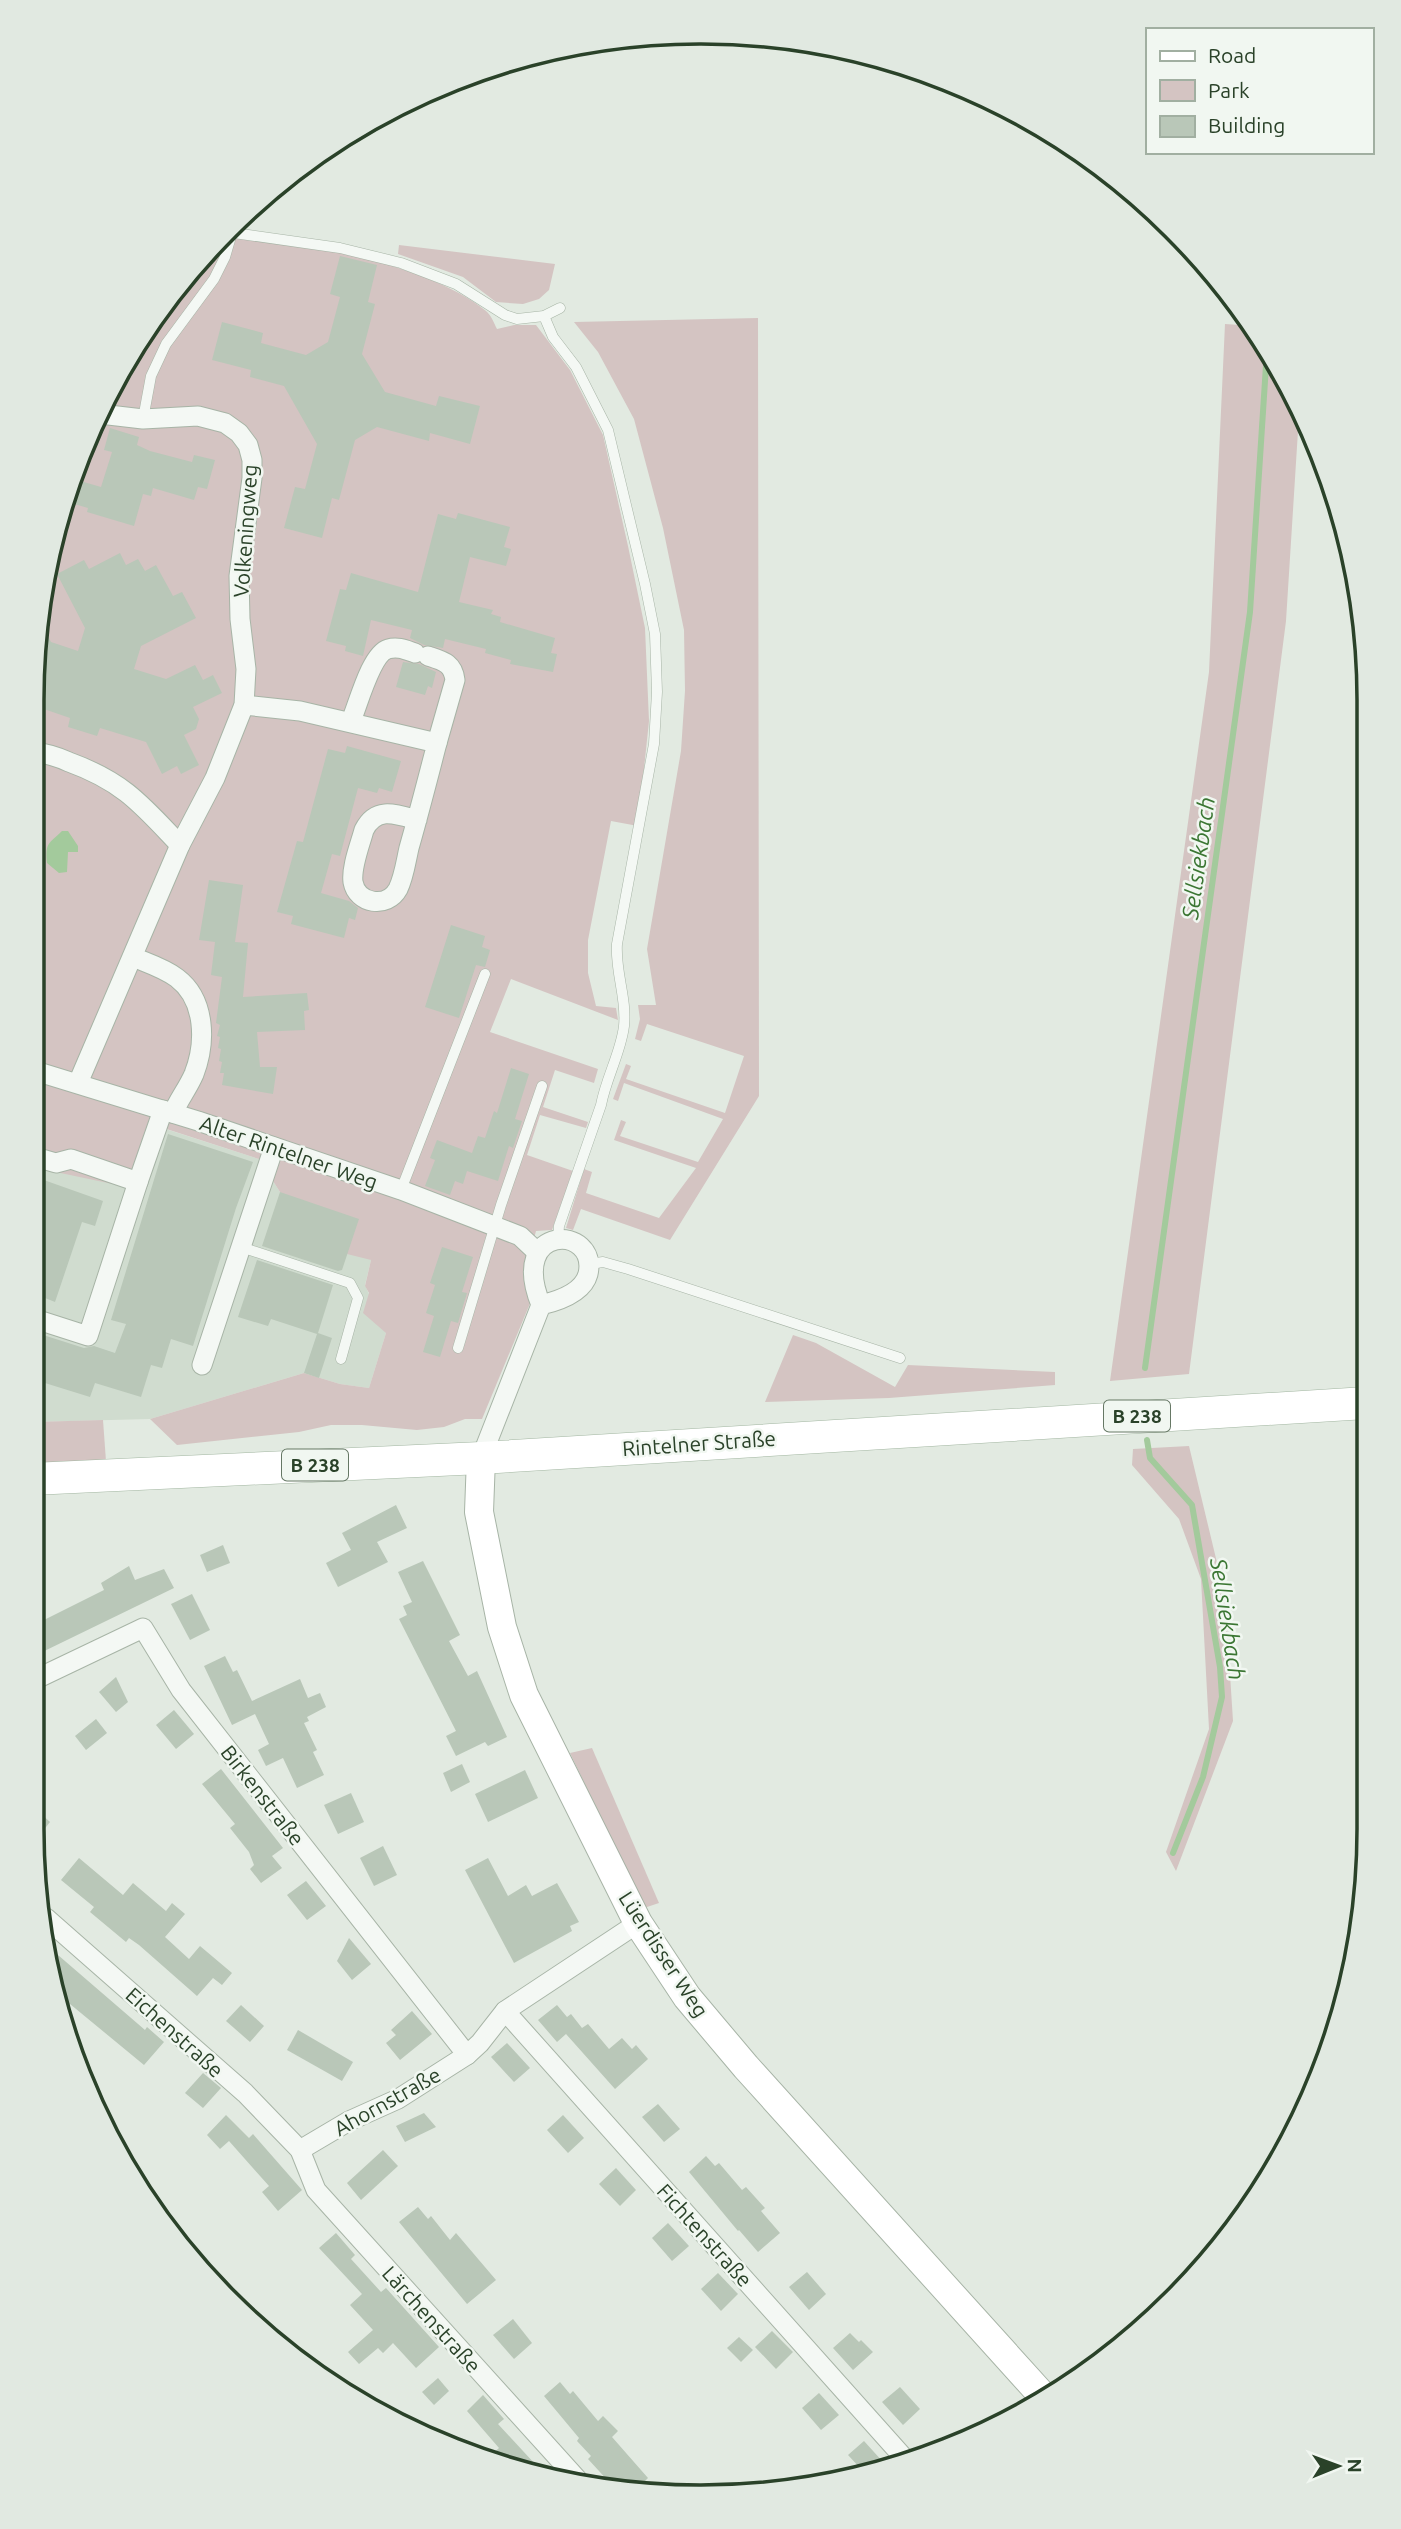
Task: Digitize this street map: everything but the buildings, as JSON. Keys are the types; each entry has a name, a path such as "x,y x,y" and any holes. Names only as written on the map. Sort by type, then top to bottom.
{"main road":[{"name":"Rintelner Straße","path":"44,1478 481,1458 1357,1404"},
{"name":"Lüerdisser Weg","path":"481,1458 479,1512 502,1627 524,1695 638,1923 687,1997 737,2057 1038,2391"}],"street":[{"name":"Volkeningweg","path":"78,1083 180,845 215,778 244,705 246,669 240,619 239,576 252,478 252,460 248,444 225,423 198,416 143,419 109,415"},
{"path":"351,721 376,657 386,649 398,648 447,662 454,671 456,680 399,887 383,902 362,897 353,878 368,822 374,817 389,813 417,820"},
{"path":"244,705 300,711 438,743"},
{"path":"44,755 62,759 116,783 144,807 180,845"},
{"path":"44,1322 88,1336 138,1182 168,1111 194,1073 199,1055 202,1031 198,1007 189,990 177,978 132,957"},
{"name":"Alter Rintelner Weg","path":"44,1073 168,1111 401,1191 520,1236 537,1252"},
{"path":"202,1366 274,1147"},
{"path":"44,1160 55,1163 71,1159 138,1182"},
{"path":"481,1458 541,1305 535,1291 532,1271 537,1252 543,1244 565,1241 582,1248 590,1264 587,1279 576,1290 558,1301 541,1305"},
{"name":"Birkenstraße","path":"44,1675 143,1628 181,1690 467,2055"},
{"name":"Eichenstraße","path":"50,1922 244,2093 300,2150"},
{"name":"Ahornstraße","path":"300,2150 349,2121 398,2099 467,2055 505,2011 638,1923"},
{"name":"Fichtenstraße","path":"505,2011 900,2454"},
{"name":"Lärchenstraße","path":"300,2150 316,2190 572,2473"}],"lane":[{"path":"239,233 340,248 401,263 456,284 505,315 517,319 544,316 560,308"},
{"path":"143,419 151,376 166,344 214,279 225,257 227,246"},
{"path":"544,316 553,337 576,367 608,430 653,621 657,692 654,744 617,944 618,970 624,1000 624,1029 559,1226 565,1241"},
{"path":"401,1191 485,974"},
{"path":"458,1348 542,1086"},
{"path":"241,1247 350,1283 358,1298 341,1359"},
{"path":"590,1264 603,1262 628,1269 900,1358"}],"shaded area":[{"path":"62,831 68,831 78,846 78,852 68,852 67,872 59,873 47,863 47,851 49,844"},
{"path":"150,1124 259,1159 280,1192 371,1260 365,1285 386,1333 369,1388 340,1384 304,1373 150,1419 44,1422 44,1170 50,1171"}],"green space":[{"path":"234,238 283,242 359,256 431,280 462,295 488,313 497,329 514,325 536,325 570,370 603,435 645,628 649,721 638,826 611,821 588,940 588,973 596,1006 616,1008 618,1020 511,979 490,1032 598,1069 594,1083 555,1070 543,1107 588,1122 586,1128 540,1115 527,1155 573,1171 552,1230 536,1231 527,1265 531,1301 482,1419 465,1419 444,1427 417,1430 331,1425 299,1432 177,1445 150,1419 304,1373 340,1384 369,1388 386,1333 363,1313 369,1293 365,1286 371,1260 347,1254 280,1192 259,1159 151,1124 127,1187 44,1170 45,658 56,572 66,531 94,449 132,372 179,301"},
{"path":"399,245 555,264 549,290 539,299 523,304 496,302 463,277 398,254"},
{"path":"758,318 759,1096 670,1240 581,1209 573,1230 566,1228 584,1169 592,1172 586,1193 659,1218 696,1168 614,1140 621,1120 626,1122 620,1136 698,1162 723,1119 624,1083 618,1101 613,1099 626,1064 631,1066 626,1079 725,1113 744,1056 647,1024 641,1041 635,1039 640,1019 638,1005 656,1005 647,949 681,751 685,691 684,630 663,528 634,419 598,352 574,322"},
{"path":"1225,324 1239,325 1247,336 1298,429 1286,621 1189,1374 1110,1381 1209,672"},
{"path":"793,1335 816,1343 895,1387 908,1365 1055,1372 1055,1385 889,1398 765,1402"},
{"path":"103,1420 107,1475 44,1476 44,1422"},
{"path":"1189,1446 1225,1596 1233,1721 1176,1871 1166,1852 1209,1729 1201,1579 1179,1519 1132,1465 1133,1449"},
{"path":"592,1748 659,1903 644,1908 570,1753"}],"waterway":[{"name":"Sellsiekbach","path":"1145,1368 1250,612 1266,367"},
{"name":"Sellsiekbach","path":"1147,1440 1150,1458 1192,1505 1220,1667 1222,1697 1203,1777 1173,1853"}]}
